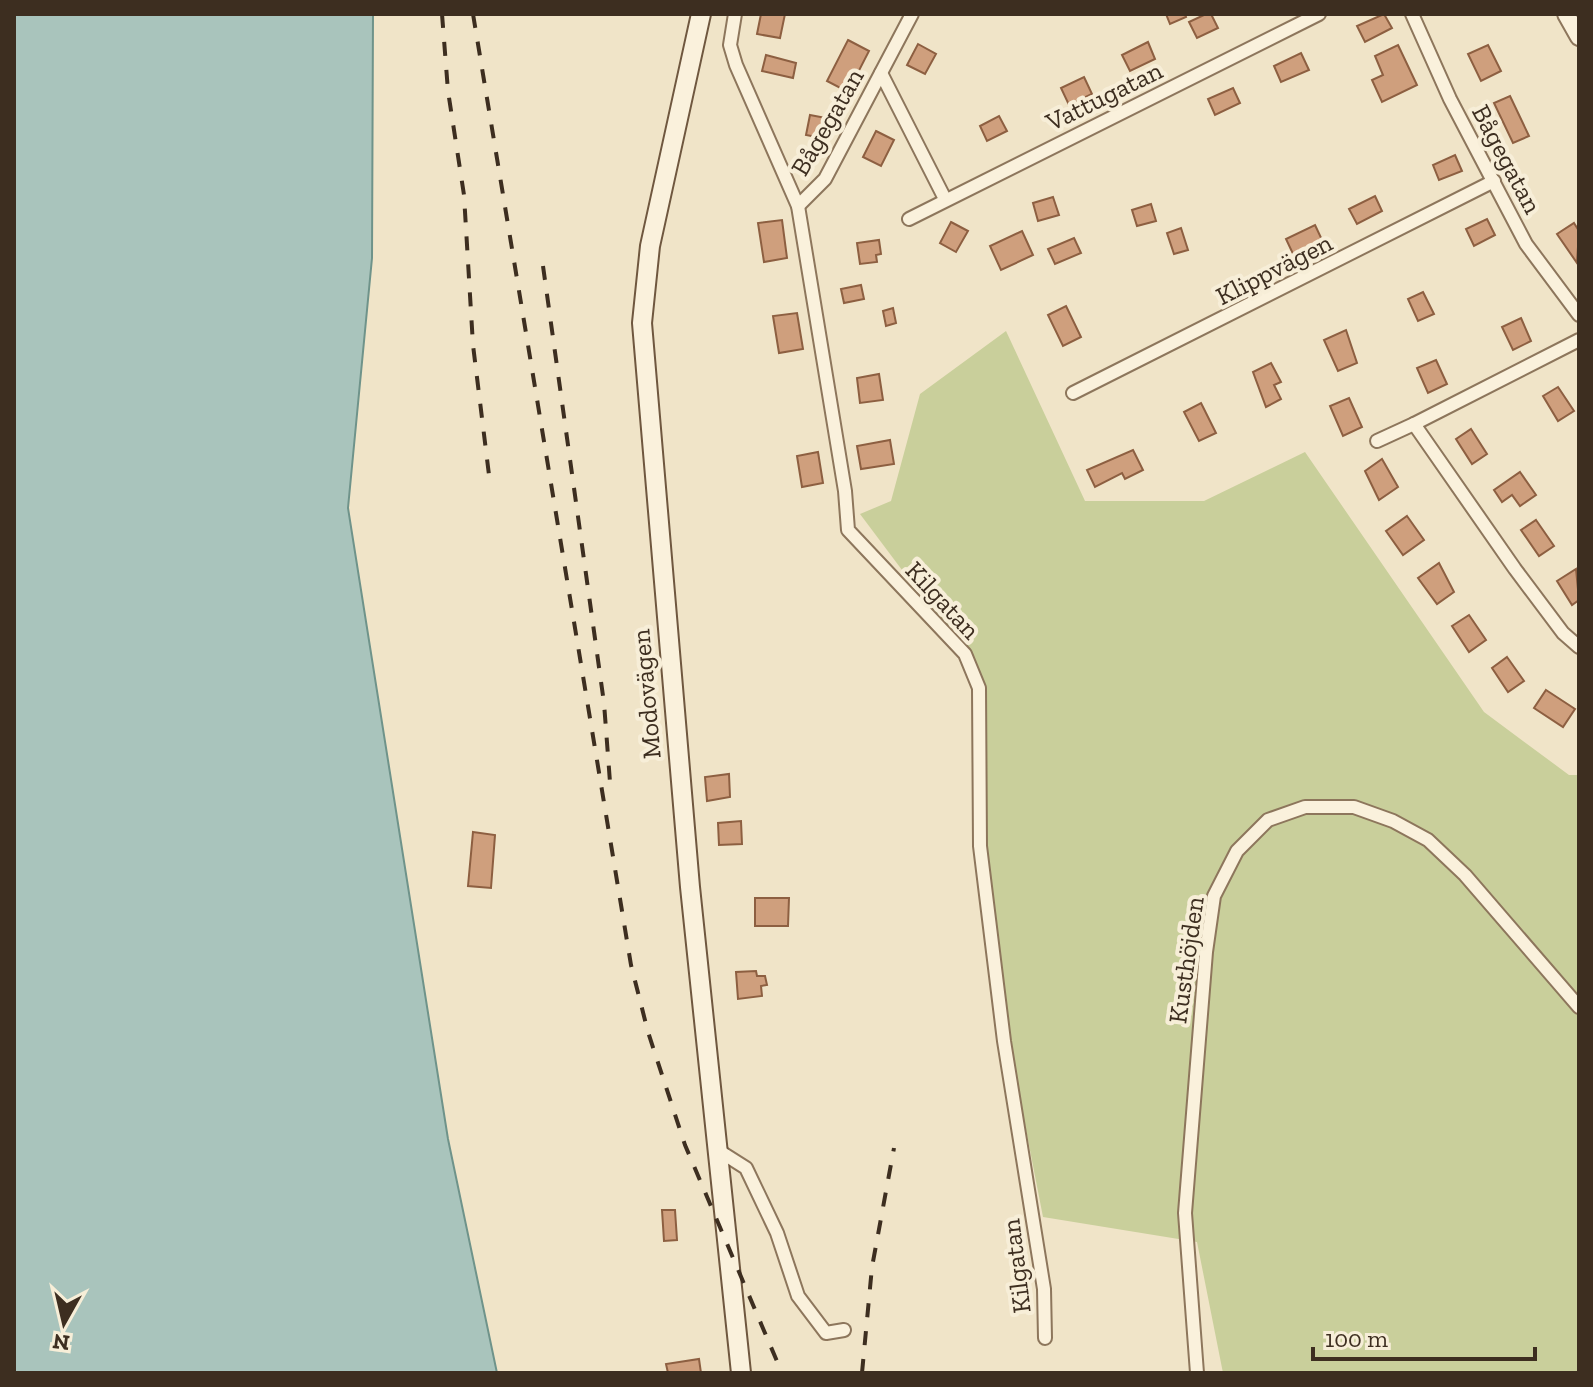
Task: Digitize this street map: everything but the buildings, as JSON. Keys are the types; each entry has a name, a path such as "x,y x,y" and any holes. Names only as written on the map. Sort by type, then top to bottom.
{"main road":[{"name":"Modovägen","path":"701,14 650,246 642,323 653,475 716,1149 741,1373"}],"street":[{"name":"Kilgatan","path":"735,14 730,45 736,65 798,206 845,491 848,530 965,654 979,688 980,846 1004,1041 1044,1289 1045,1338"},
{"name":"Bågegatan","path":"798,206 825,179 912,14"},
{"name":"Vattugatan","path":"909,219 1319,14"},
{"name":"Bågegatan","path":"1412,14 1450,99 1526,244 1579,315"},
{"path":"1566,14 1579,37"},
{"path":"881,73 945,199"},
{"name":"Klippvägen","path":"1073,393 1494,181"},
{"path":"1377,441 1579,340"},
{"path":"1414,424 1515,569 1563,633 1579,647"},
{"name":"Kusthöjden","path":"1197,1373 1185,1213 1206,952 1214,896 1237,851 1268,820 1305,807 1354,807 1393,821 1428,840 1465,875 1579,1007"},
{"path":"716,1149 746,1168 777,1233 798,1296 826,1333 844,1330"}],"green space":[{"path":"1006,331 1085,501 1204,501 1305,452 1484,712 1569,775 1579,775 1579,1373 1223,1373 1197,1242 1043,1217 1021,1104 980,846 982,701 965,654 860,514 891,501 920,394"}],"water":[{"path":"14,14 373,14 372,258 348,508 448,1139 497,1373 14,1373"}],"railway":[{"path":"442,14 448,91 464,195 473,345 489,475"},
{"path":"473,14 631,965 648,1032 685,1145 782,1373"},
{"path":"543,266 604,703 610,782"},
{"path":"862,1373 872,1267 894,1148"}]}
